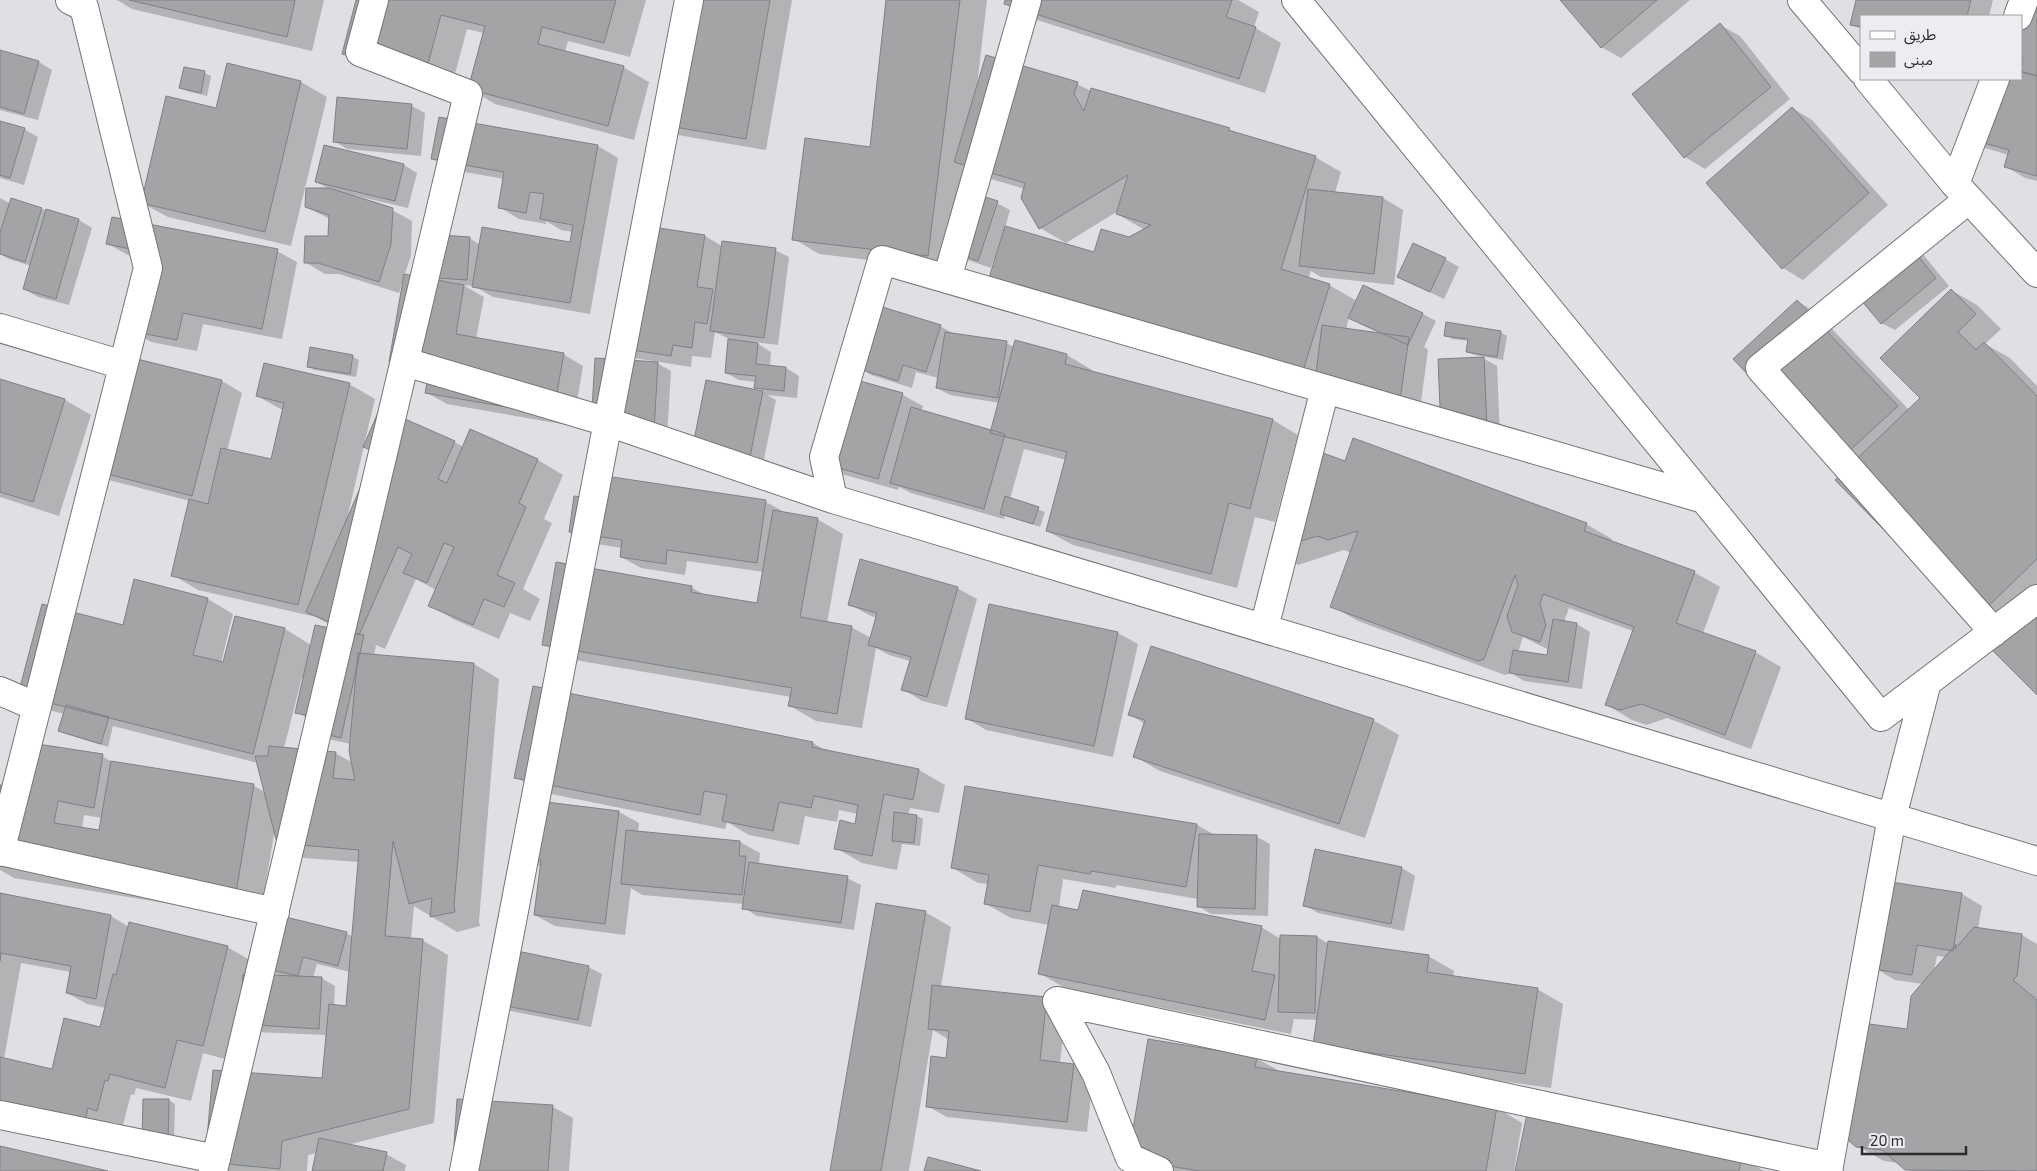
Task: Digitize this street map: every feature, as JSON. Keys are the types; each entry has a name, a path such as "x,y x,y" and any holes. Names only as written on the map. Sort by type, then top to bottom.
{"street":[{"path":"70,0 84,7 148,268 0,851 275,912"},
{"path":"0,1115 214,1165 468,94 360,52 374,0"},
{"path":"464,1171 689,0"},
{"path":"947,279 1026,0"},
{"path":"1296,0 1881,717 2037,599"},
{"path":"1802,0 1860,69"},
{"path":"2018,15 2024,0"},
{"path":"1869,80 1962,191 2037,273"},
{"path":"1994,80 1962,191 1760,368 1994,632"},
{"path":"833,499 824,457 882,260 1704,499"},
{"path":"0,328 123,365"},
{"path":"405,362 608,422 833,499 2037,861"},
{"path":"1264,628 1325,389"},
{"path":"1160,1171 1130,1158 1096,1073 1057,1001 1829,1169 1892,818 1927,682"},
{"path":"0,691 37,707"}],"building":[{"path":"129,0 295,0 287,37"},
{"path":"356,0 616,0 604,43 542,27 538,44 624,66 608,126 468,89 485,26 441,15 425,75 342,54"},
{"path":"678,0 770,0 746,139 657,124"},
{"path":"886,0 960,0 928,256 792,240 805,138 870,147"},
{"path":"1005,0 1232,0 1226,17 1256,27 1239,79 1004,4"},
{"path":"1560,0 1657,0 1601,48"},
{"path":"1856,0 1971,0 1967,15 1860,15 1860,27 1850,25"},
{"path":"2013,2 2037,8 2037,76 2022,72 2022,15"},
{"path":"1720,23 1771,87 1684,158 1632,94"},
{"path":"0,50 39,61 24,114 0,107"},
{"path":"986,55 1078,82 1074,94 1084,111 1091,88 1230,128 1228,130 1316,156 1281,269 1330,284 1301,377 989,278 1005,226 1094,252 1101,229 1129,237 1151,225 1116,214 1128,175 1039,229 1021,198 1025,183 954,162"},
{"path":"227,63 301,81 265,232 141,203 166,96 216,108"},
{"path":"184,67 205,71 201,93 179,88"},
{"path":"2022,71 2037,76 2037,176 2004,167 2009,150 1963,137 1980,80 2022,80"},
{"path":"337,97 412,104 407,149 333,142"},
{"path":"1792,107 1869,193 1782,269 1706,183"},
{"path":"439,117 598,145 570,303 472,287 482,227 570,242 573,225 540,219 544,194 530,192 526,213 498,208 504,172 431,159"},
{"path":"0,121 25,128 10,178 0,175"},
{"path":"324,145 404,164 395,201 315,182"},
{"path":"306,188 329,188 393,208 391,244 379,282 318,263 304,263 305,236 328,236 329,215 305,207"},
{"path":"960,189 998,201 978,261 941,249"},
{"path":"1308,189 1383,197 1374,274 1299,266"},
{"path":"11,198 42,208 25,262 0,254 0,233"},
{"path":"46,209 79,219 56,299 23,289"},
{"path":"112,217 278,249 262,329 183,313 177,340 130,331 145,252 106,244"},
{"path":"639,225 705,235 697,287 713,289 707,324 695,322 692,348 673,345 671,356 613,347"},
{"path":"426,234 470,237 467,280 423,277"},
{"path":"722,241 776,248 764,338 710,331"},
{"path":"1413,243 1446,258 1430,292 1397,277"},
{"path":"1907,243 1936,278 1881,324 1851,288"},
{"path":"404,274 464,285 456,334 564,353 553,415 425,393 430,369 389,362"},
{"path":"1363,285 1423,313 1408,345 1348,318"},
{"path":"1951,289 1976,314 1958,332 1976,350 1984,342 2037,396 2037,559 1973,621 1835,480 1920,398 1880,358"},
{"path":"1797,300 1898,406 1834,465 1733,359"},
{"path":"876,305 941,325 926,372 903,365 898,381 856,368"},
{"path":"1446,322 1501,331 1497,357 1466,352 1468,339 1444,336"},
{"path":"1322,325 1409,337 1398,414 1313,398"},
{"path":"945,332 1007,341 998,398 936,388"},
{"path":"728,339 758,343 756,364 786,367 784,391 754,388 756,376 725,373"},
{"path":"1015,340 1067,354 1065,364 1273,419 1250,509 1229,503 1211,574 1046,531 1067,452 990,433"},
{"path":"310,347 353,355 350,374 307,367"},
{"path":"117,354 222,380 192,496 88,469"},
{"path":"1484,357 1487,429 1441,432 1438,359"},
{"path":"595,358 658,362 654,430 591,426"},
{"path":"264,363 350,383 298,605 171,576 189,499 208,504 221,448 271,459 284,403 256,396"},
{"path":"842,376 903,393 878,479 817,462"},
{"path":"0,379 65,399 33,502 0,492"},
{"path":"706,380 763,391 749,462 692,450"},
{"path":"911,407 1005,434 984,509 890,483"},
{"path":"380,408 455,441 438,479 447,483 470,429 538,459 519,503 526,507 497,575 515,583 504,607 484,599 473,625 428,606 454,547 444,543 427,583 403,573 412,554 398,547 359,635 306,612 376,452 363,447"},
{"path":"1353,438 1587,523 1584,531 1695,571 1676,623 1756,651 1725,735 1641,704 1620,710 1605,705 1634,627 1543,594 1540,604 1546,625 1540,642 1512,632 1507,616 1518,585 1515,575 1484,659 1478,661 1330,607 1358,531 1328,540 1317,536 1271,551 1309,448 1345,461"},
{"path":"599,475 766,500 757,563 667,550 666,564 620,557 622,540 569,532 574,496 596,499"},
{"path":"1005,496 1039,507 1033,524 1000,514"},
{"path":"773,510 818,518 800,617 852,626 837,714 788,706 792,688 542,645 556,562 692,586 691,592 757,603"},
{"path":"860,559 958,587 927,697 901,690 911,657 868,645 877,613 848,605"},
{"path":"134,579 208,598 193,655 223,662 235,616 285,628 253,754 18,695 42,604 123,625"},
{"path":"989,604 1118,632 1094,746 965,719"},
{"path":"2037,606 2037,695 1992,650"},
{"path":"1553,619 1577,623 1568,682 1509,673 1513,650 1547,655"},
{"path":"315,625 364,635 341,738 317,732 320,718 295,713"},
{"path":"1151,646 1374,719 1339,824 1133,757 1145,720 1128,715"},
{"path":"358,653 474,663 455,912 430,917 432,898 409,904 393,841 385,936 423,939 409,1109 282,1141 280,1169 205,1162 213,1070 322,1078 329,1004 346,1006 359,850 277,843 255,756 268,756 269,746 336,752 333,778 355,780 349,751"},
{"path":"533,686 813,742 812,747 919,769 913,800 884,794 872,856 834,849 840,820 855,824 858,805 814,796 811,808 779,802 773,831 722,821 727,795 704,791 700,815 514,778"},
{"path":"66,705 109,717 101,744 58,731"},
{"path":"18,741 103,754 94,808 58,801 54,823 99,830 111,761 254,784 234,905 0,866 0,785 11,786"},
{"path":"965,786 1197,824 1186,887 1091,871 1090,874 1038,865 1030,912 984,904 989,875 951,868"},
{"path":"530,800 619,811 605,924 534,915 541,860 524,859"},
{"path":"894,812 917,815 914,843 892,841"},
{"path":"626,830 740,841 739,856 746,856 742,895 621,884"},
{"path":"1199,834 1257,835 1255,909 1197,907"},
{"path":"1315,849 1402,867 1391,924 1303,906"},
{"path":"749,862 848,876 841,923 742,909"},
{"path":"1878,880 1962,893 1953,951 1917,945 1912,975 1873,969"},
{"path":"1083,890 1262,926 1252,971 1275,975 1265,1020 1038,974 1052,905 1078,910"},
{"path":"0,893 111,915 96,999 66,993 71,966 1,953 0,961"},
{"path":"876,903 926,911 881,1171 830,1171"},
{"path":"261,911 347,932 338,966 303,957 298,976 247,964"},
{"path":"129,922 228,946 203,1046 177,1040 165,1088 110,1074 108,1081 105,1080 97,1111 88,1108 83,1129 0,1104 0,1057 52,1069 64,1018 100,1027 113,974 116,975"},
{"path":"1974,927 2022,934 2017,976 2013,980 2037,1000 2037,1171 1905,1170 1882,1150 1856,1147 1839,1132 1854,1022 1907,1029 1911,996 1956,944 1955,949"},
{"path":"1280,935 1317,936 1315,1013 1278,1012"},
{"path":"1328,941 1429,955 1427,972 1538,988 1525,1074 1313,1045"},
{"path":"498,947 589,966 578,1020 486,1002"},
{"path":"243,974 322,977 319,1029 240,1024"},
{"path":"932,985 1047,997 1040,1060 1074,1064 1067,1122 926,1107 931,1056 946,1058 949,1031 928,1029"},
{"path":"1148,1039 1257,1057 1255,1067 1497,1107 1486,1171 1199,1171 1128,1159"},
{"path":"143,1099 169,1099 168,1142 142,1141"},
{"path":"457,1099 553,1105 548,1171 474,1171 476,1147 454,1145"},
{"path":"1527,1114 1742,1156 1739,1171 1515,1171"},
{"path":"319,1138 387,1152 383,1171 312,1171"},
{"path":"0,1146 108,1171 0,1171"},
{"path":"928,1157 981,1171 924,1171"}]}
